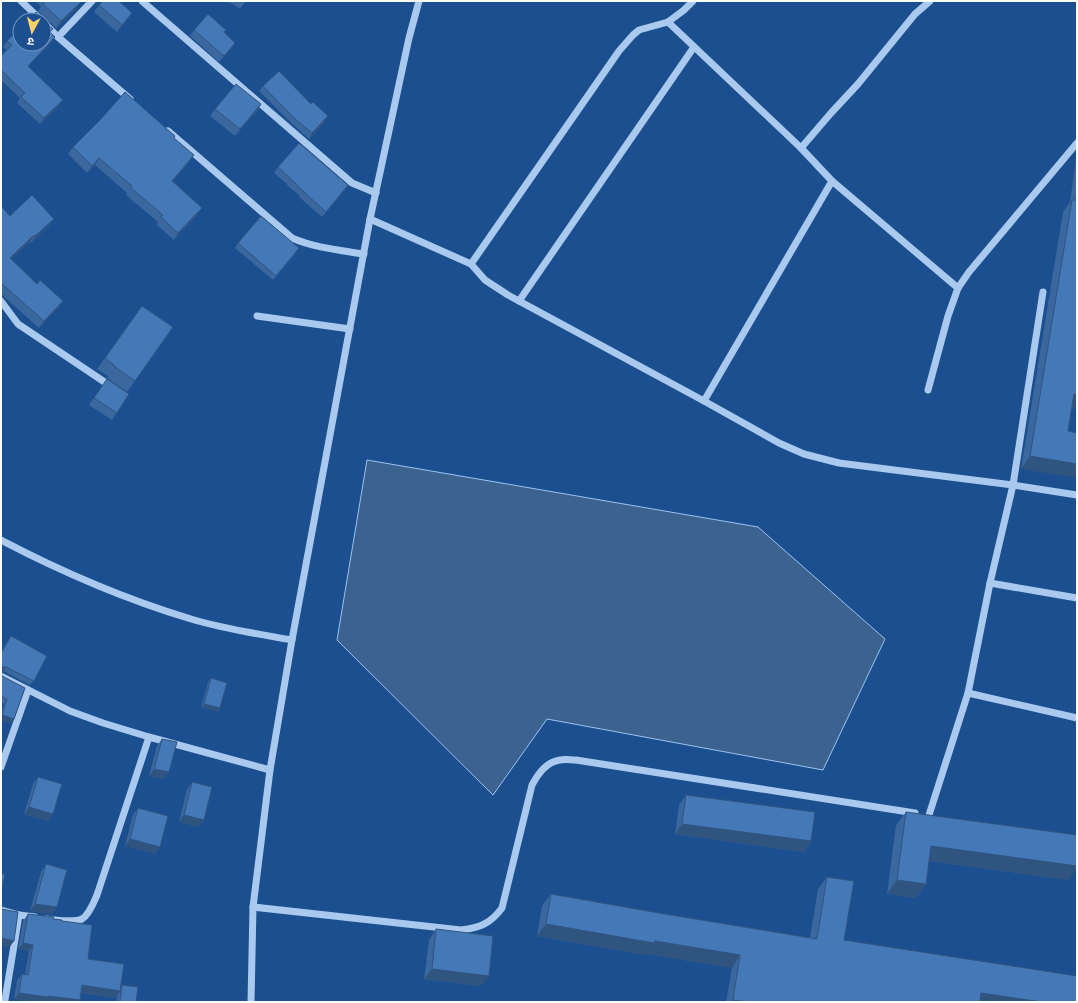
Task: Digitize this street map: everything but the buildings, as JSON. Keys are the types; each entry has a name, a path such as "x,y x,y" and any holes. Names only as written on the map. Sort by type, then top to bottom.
{"street":[{"path":"21,1 33,12"},
{"path":"58,37 92,1"},
{"path":"142,1 352,183 376,193"},
{"path":"251,1002 253,907 270,770 292,640 370,219 409,38 419,1"},
{"path":"470,264 633,34 639,30 668,22 693,1"},
{"path":"802,148 831,113 858,84 915,14 930,1"},
{"path":"668,22 802,148 832,181 958,288"},
{"path":"52,31 136,104"},
{"path":"519,301 694,47"},
{"path":"160,125 292,238 302,243 318,247 364,254"},
{"path":"928,390 948,316 958,288 969,272 1077,143"},
{"path":"704,401 832,181"},
{"path":"370,219 470,264 485,280 508,295 704,401 778,443 804,454 839,463 1013,485 1077,495"},
{"path":"929,815 968,693 990,583 1013,485 1043,292"},
{"path":"1,300 18,324 117,390"},
{"path":"257,316 350,329"},
{"path":"1,540 77,577 145,604 192,620 292,640"},
{"path":"990,583 1077,598"},
{"path":"1,676 70,711 103,723 270,770"},
{"path":"1,767 28,690"},
{"path":"968,693 1077,718"},
{"path":"1,910 19,915 71,921 82,919 89,911 97,895 149,737"},
{"path":"253,907 461,930 472,929 485,924 495,917 502,908 532,785 538,773 548,764 559,760 576,760 937,816"},
{"path":"5,1000 19,915"}],"water":[{"path":"367,460 758,527 885,639 823,770 547,719 493,795 337,640"}]}
